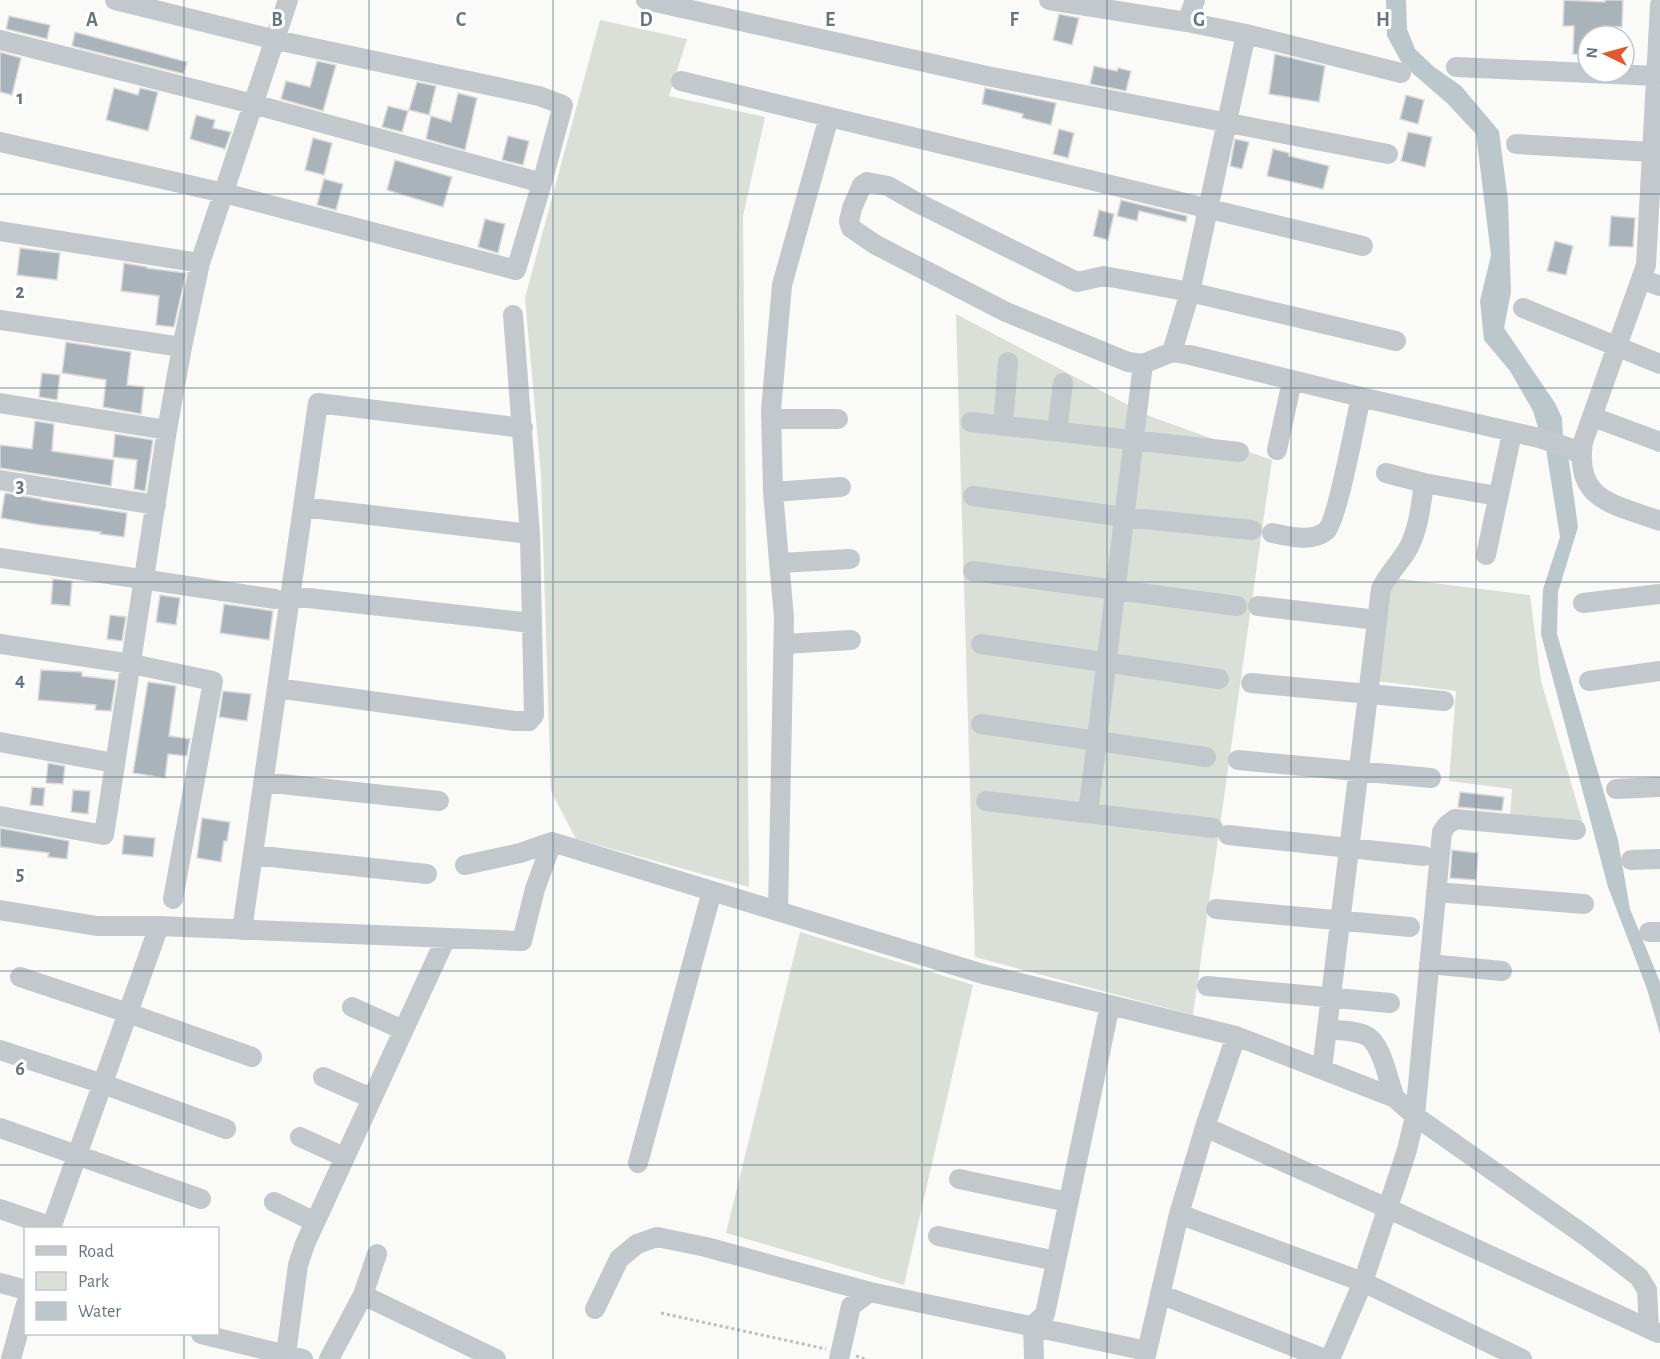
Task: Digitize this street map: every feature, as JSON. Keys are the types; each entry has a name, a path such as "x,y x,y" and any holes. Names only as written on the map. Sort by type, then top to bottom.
{"street":[{"path":"0,142 224,193 516,270 563,105 539,96 276,40 115,0"},
{"path":"0,816 104,835 167,430 200,263 288,0"},
{"path":"646,0 987,76 1388,154"},
{"path":"1049,0 1246,34 1401,73"},
{"path":"1187,22 1195,0"},
{"path":"1576,452 1583,442 1593,417 1646,265 1655,174 1652,152 1660,5"},
{"path":"1172,352 1190,292 1246,34"},
{"path":"0,40 253,104 542,183"},
{"path":"1456,67 1656,76"},
{"path":"681,81 1363,246"},
{"path":"778,911 784,618 773,492 771,419 782,285 830,117"},
{"path":"1516,144 1652,152"},
{"path":"1396,341 1190,292 1104,276 1077,282 916,202 896,189 877,182 867,182 862,185 852,208 849,221 851,228 876,245 1006,312 1128,362 1143,364 1172,352 1539,438 1576,452 1588,487 1600,498 1660,521"},
{"path":"0,231 200,263"},
{"path":"1641,279 1660,286"},
{"path":"1522,308 1660,364"},
{"path":"277,688 515,721 529,721 534,716 530,534 513,315"},
{"path":"0,320 182,347"},
{"path":"1004,426 1008,362"},
{"path":"1088,813 1143,364"},
{"path":"1277,450 1292,381"},
{"path":"1057,431 1063,383"},
{"path":"1272,534 1307,538 1328,529 1335,510 1361,397"},
{"path":"0,403 167,430"},
{"path":"242,930 277,688 282,597 303,507 318,403 522,428"},
{"path":"1593,417 1660,442"},
{"path":"771,419 838,419"},
{"path":"971,422 1239,452"},
{"path":"1486,555 1512,433"},
{"path":"1386,472 1425,483 1497,496"},
{"path":"0,480 156,505"},
{"path":"1322,1069 1381,589 1386,578 1409,547 1417,526 1425,483"},
{"path":"773,492 841,487"},
{"path":"974,496 1124,517 1252,530"},
{"path":"303,507 530,534"},
{"path":"0,558 144,580 282,597 532,623"},
{"path":"780,563 850,559"},
{"path":"973,571 1237,606"},
{"path":"1582,603 1660,594"},
{"path":"1258,606 1377,620"},
{"path":"784,644 851,640"},
{"path":"0,644 132,664 213,681 174,899"},
{"path":"981,644 1220,679"},
{"path":"1589,681 1660,671"},
{"path":"1251,682 1444,701"},
{"path":"981,724 1206,757"},
{"path":"0,742 114,763"},
{"path":"1238,760 1431,778"},
{"path":"263,782 439,801"},
{"path":"1616,789 1660,787"},
{"path":"986,801 1424,856"},
{"path":"1330,1359 1363,1282 1407,1150 1415,1116 1442,832 1455,819 1576,830"},
{"path":"465,864 520,853 552,842 983,974 1236,1036 1322,1069 1395,1098 1415,1116 1587,1237 1639,1277 1647,1290 1654,1332"},
{"path":"0,910 97,926 159,926 522,941 535,889 552,842"},
{"path":"253,855 427,874"},
{"path":"1631,860 1660,859"},
{"path":"638,1163 712,891"},
{"path":"1436,892 1584,904"},
{"path":"1216,909 1410,927"},
{"path":"52,1227 159,926"},
{"path":"205,1335 294,1357 298,1265 344,1157 446,938"},
{"path":"1429,964 1502,971"},
{"path":"20,976 252,1057"},
{"path":"1207,986 1390,1003"},
{"path":"1034,1359 1033,1325 1045,1314 1110,1005"},
{"path":"352,1007 403,1030"},
{"path":"1327,1030 1367,1035 1379,1048 1395,1098"},
{"path":"594,1309 619,1259 638,1244 657,1237 706,1246 870,1292 1033,1325 1146,1355 1179,1214 1236,1036"},
{"path":"0,1050 103,1084 226,1129"},
{"path":"323,1077 371,1098"},
{"path":"1205,1127 1388,1208 1654,1332"},
{"path":"0,1128 201,1199"},
{"path":"300,1137 344,1157"},
{"path":"959,1179 1068,1202"},
{"path":"274,1202 315,1222"},
{"path":"0,1209 49,1227"},
{"path":"1179,1214 1363,1282 1522,1359"},
{"path":"938,1236 1056,1261"},
{"path":"328,1359 363,1295 377,1254"},
{"path":"0,1283 24,1289"},
{"path":"840,1355 852,1306 870,1292"},
{"path":"1160,1294 1325,1359"},
{"path":"363,1295 496,1359"},
{"path":"11,1359 24,1311"}],"path":[{"path":"661,1313 865,1359"}],"green space":[{"path":"600,20 687,39 669,96 765,117 743,216 749,887 576,839 551,791 541,475 525,298"},
{"path":"956,314 1149,416 1272,460 1193,1015 975,957"},
{"path":"1393,578 1530,595 1541,681 1584,827 1510,818 1512,789 1449,781 1456,691 1377,681"},
{"path":"800,932 973,985 904,1285 726,1233"}],"water":[{"path":"1386,0 1406,0 1407,29 1415,49 1434,67 1461,86 1499,131 1508,200 1511,292 1504,328 1555,403 1562,418 1563,438 1540,434 1533,411 1510,371 1484,340 1480,301 1491,255 1476,134 1447,103 1403,65 1387,36"},
{"path":"1546,449 1568,454 1578,527 1558,592 1557,634 1618,840 1630,909 1660,982 1660,1034 1647,989 1608,887 1541,634 1543,589 1560,537"}],"building":[{"path":"1564,0 1605,2 1605,0 1623,0 1622,24 1576,24 1576,54 1573,54 1574,26 1563,26"},
{"path":"1059,14 1079,18 1072,45 1053,40"},
{"path":"9,16 50,25 47,39 6,29"},
{"path":"75,32 187,62 184,74 72,46"},
{"path":"0,52 21,58 12,95 0,92"},
{"path":"1275,54 1325,66 1319,102 1269,94"},
{"path":"317,61 336,65 323,111 281,99 286,81 310,87"},
{"path":"1094,66 1117,71 1118,68 1131,71 1126,91 1090,84"},
{"path":"417,82 436,86 429,115 409,110"},
{"path":"114,88 138,95 140,88 158,92 148,131 106,120"},
{"path":"985,88 1056,103 1051,125 1022,118 1023,114 982,104"},
{"path":"458,93 477,98 465,150 426,139 431,116 451,122"},
{"path":"1406,95 1424,100 1418,124 1400,119"},
{"path":"388,106 408,111 402,132 382,127"},
{"path":"196,115 215,120 213,128 231,132 225,149 190,139"},
{"path":"1059,129 1074,133 1068,158 1053,154"},
{"path":"1408,132 1432,137 1425,167 1401,161"},
{"path":"508,136 529,141 523,165 502,160"},
{"path":"313,138 332,143 324,175 305,170"},
{"path":"1235,139 1249,142 1242,169 1230,166"},
{"path":"1273,149 1289,153 1289,156 1329,166 1323,189 1267,176"},
{"path":"395,160 452,177 443,207 387,190"},
{"path":"324,179 343,184 336,210 317,205"},
{"path":"1121,200 1187,216 1186,222 1139,211 1137,221 1117,216"},
{"path":"1099,210 1114,214 1108,240 1093,236"},
{"path":"1611,216 1635,218 1633,247 1609,246"},
{"path":"485,219 505,224 498,253 478,247"},
{"path":"1555,241 1573,246 1566,275 1547,271"},
{"path":"20,248 60,253 57,280 17,275"},
{"path":"124,263 186,273 174,327 156,325 159,296 121,291"},
{"path":"66,342 131,352 127,385 144,387 141,414 103,407 106,380 62,373"},
{"path":"42,373 60,375 57,400 39,397"},
{"path":"35,421 54,424 52,451 114,460 111,486 0,468 0,445 32,449"},
{"path":"115,434 153,440 145,491 134,489 137,460 113,457"},
{"path":"5,493 127,513 124,537 1,518"},
{"path":"53,579 72,581 70,606 51,604"},
{"path":"160,595 180,598 176,625 156,622"},
{"path":"224,604 273,611 269,640 220,633"},
{"path":"110,615 126,617 122,641 107,639"},
{"path":"41,670 82,672 82,676 116,680 111,711 95,710 96,705 38,700"},
{"path":"148,682 176,686 169,736 190,739 187,756 168,754 165,778 133,773"},
{"path":"223,691 251,694 247,721 219,717"},
{"path":"48,763 65,766 63,784 46,783"},
{"path":"32,787 45,788 43,806 30,805"},
{"path":"73,790 90,791 88,814 71,812"},
{"path":"1460,792 1504,797 1502,811 1458,807"},
{"path":"202,818 230,822 221,862 197,858"},
{"path":"0,828 69,841 67,859 48,857 49,853 0,847"},
{"path":"124,835 155,838 153,857 122,854"},
{"path":"1452,850 1478,853 1476,880 1450,878"}]}
